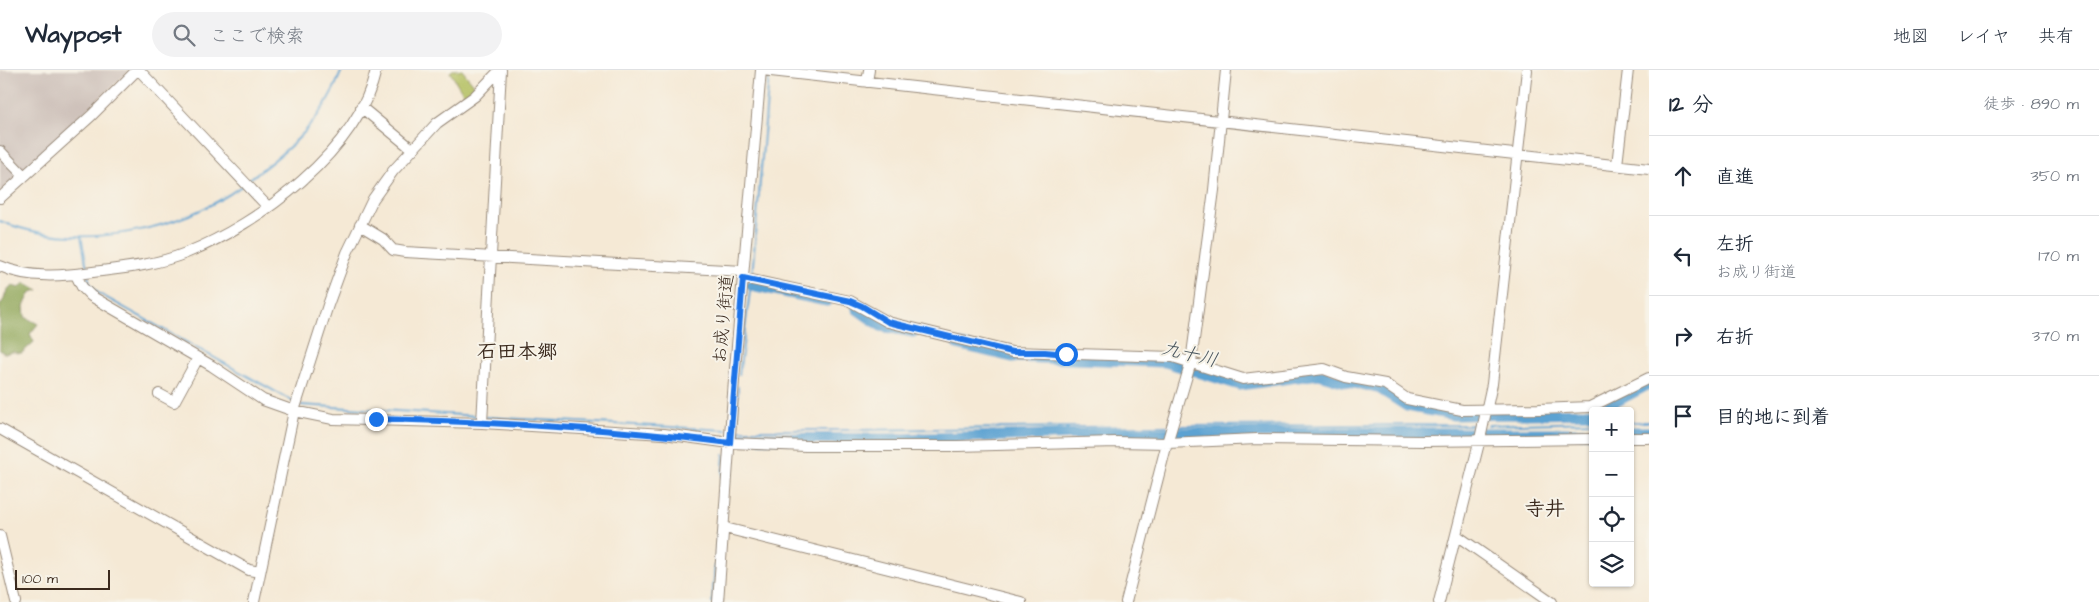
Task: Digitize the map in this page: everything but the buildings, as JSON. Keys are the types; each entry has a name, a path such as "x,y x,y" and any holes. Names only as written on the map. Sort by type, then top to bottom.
{"street":[{"path":"0,198 91,116 138,70 268,207"},
{"path":"0,266 14,271 38,275 76,275 138,267 185,253 234,229 268,207 317,169 337,144 362,107 376,70"},
{"path":"254,602 294,411 328,305 347,253 360,225 381,187 412,150 437,123 475,96 501,70"},
{"path":"482,423 501,70"},
{"path":"762,70 1649,169"},
{"name":"お成り街道","path":"718,602 743,275 762,70"},
{"path":"868,82 869,70"},
{"path":"1126,602 1166,443 1191,362 1226,70"},
{"path":"1439,602 1492,384 1527,70"},
{"path":"1617,165 1628,70"},
{"path":"362,107 412,150"},
{"path":"0,152 24,176"},
{"path":"360,225 382,239 393,250 743,275 850,301 888,322 1012,352 1173,357 1243,379 1324,369 1346,376 1385,384 1407,399 1462,410 1539,410 1590,407 1649,378"},
{"path":"76,275 82,287 91,296 222,372 253,395 294,411 333,420 414,420 482,423 664,434 730,443 856,447 1116,442 1166,443 1257,439 1589,439"},
{"path":"159,394 174,402 198,358"},
{"path":"0,430 249,570 260,572"},
{"path":"1634,438 1649,438"},
{"path":"725,528 1020,602"},
{"path":"1456,535 1552,602"},
{"path":"0,536 16,602"}],"shaded area":[{"path":"0,70 130,70 0,192"}],"green space":[{"path":"462,70 475,86 474,91 466,98 450,72"},
{"path":"25,283 39,290 31,292 24,306 25,317 38,324 30,334 34,342 22,353 5,353 0,350 0,305 12,285 18,288"}],"waterway":[{"path":"248,180 278,157 304,132 325,105 342,70"},
{"path":"752,276 769,75"},
{"path":"0,221 30,230 61,235 93,236 126,233 157,226 188,215 217,202 243,185"},
{"path":"81,236 87,268"},
{"path":"88,276 90,284 98,293 294,402"},
{"path":"739,375 751,283"},
{"name":"九十川","path":"751,285 827,301"},
{"name":"九十川","path":"857,309 881,326 913,332"},
{"name":"九十川","path":"957,344 1012,357 1165,362 1240,385 1319,374 1342,381 1377,387 1407,406 1454,415 1589,413"},
{"name":"九十川","path":"1606,407 1649,384"},
{"path":"737,430 738,387"},
{"path":"301,405 478,416"},
{"path":"485,417 727,430"},
{"path":"1487,425 1589,422"},
{"path":"1634,422 1649,422"},
{"path":"1175,426 1480,425"},
{"path":"735,430 1167,426"},
{"path":"1634,432 1649,432"},
{"path":"736,438 893,439 1122,433 1589,433"},
{"path":"712,602 724,455"}],"district":[{"name":"石田本郷","path":"517,351"},
{"name":"寺井","path":"1545,508"}],"route":[{"path":"376,419 607,430 664,434 730,443 743,278 855,302 888,322 1012,352 1066,354"}]}
